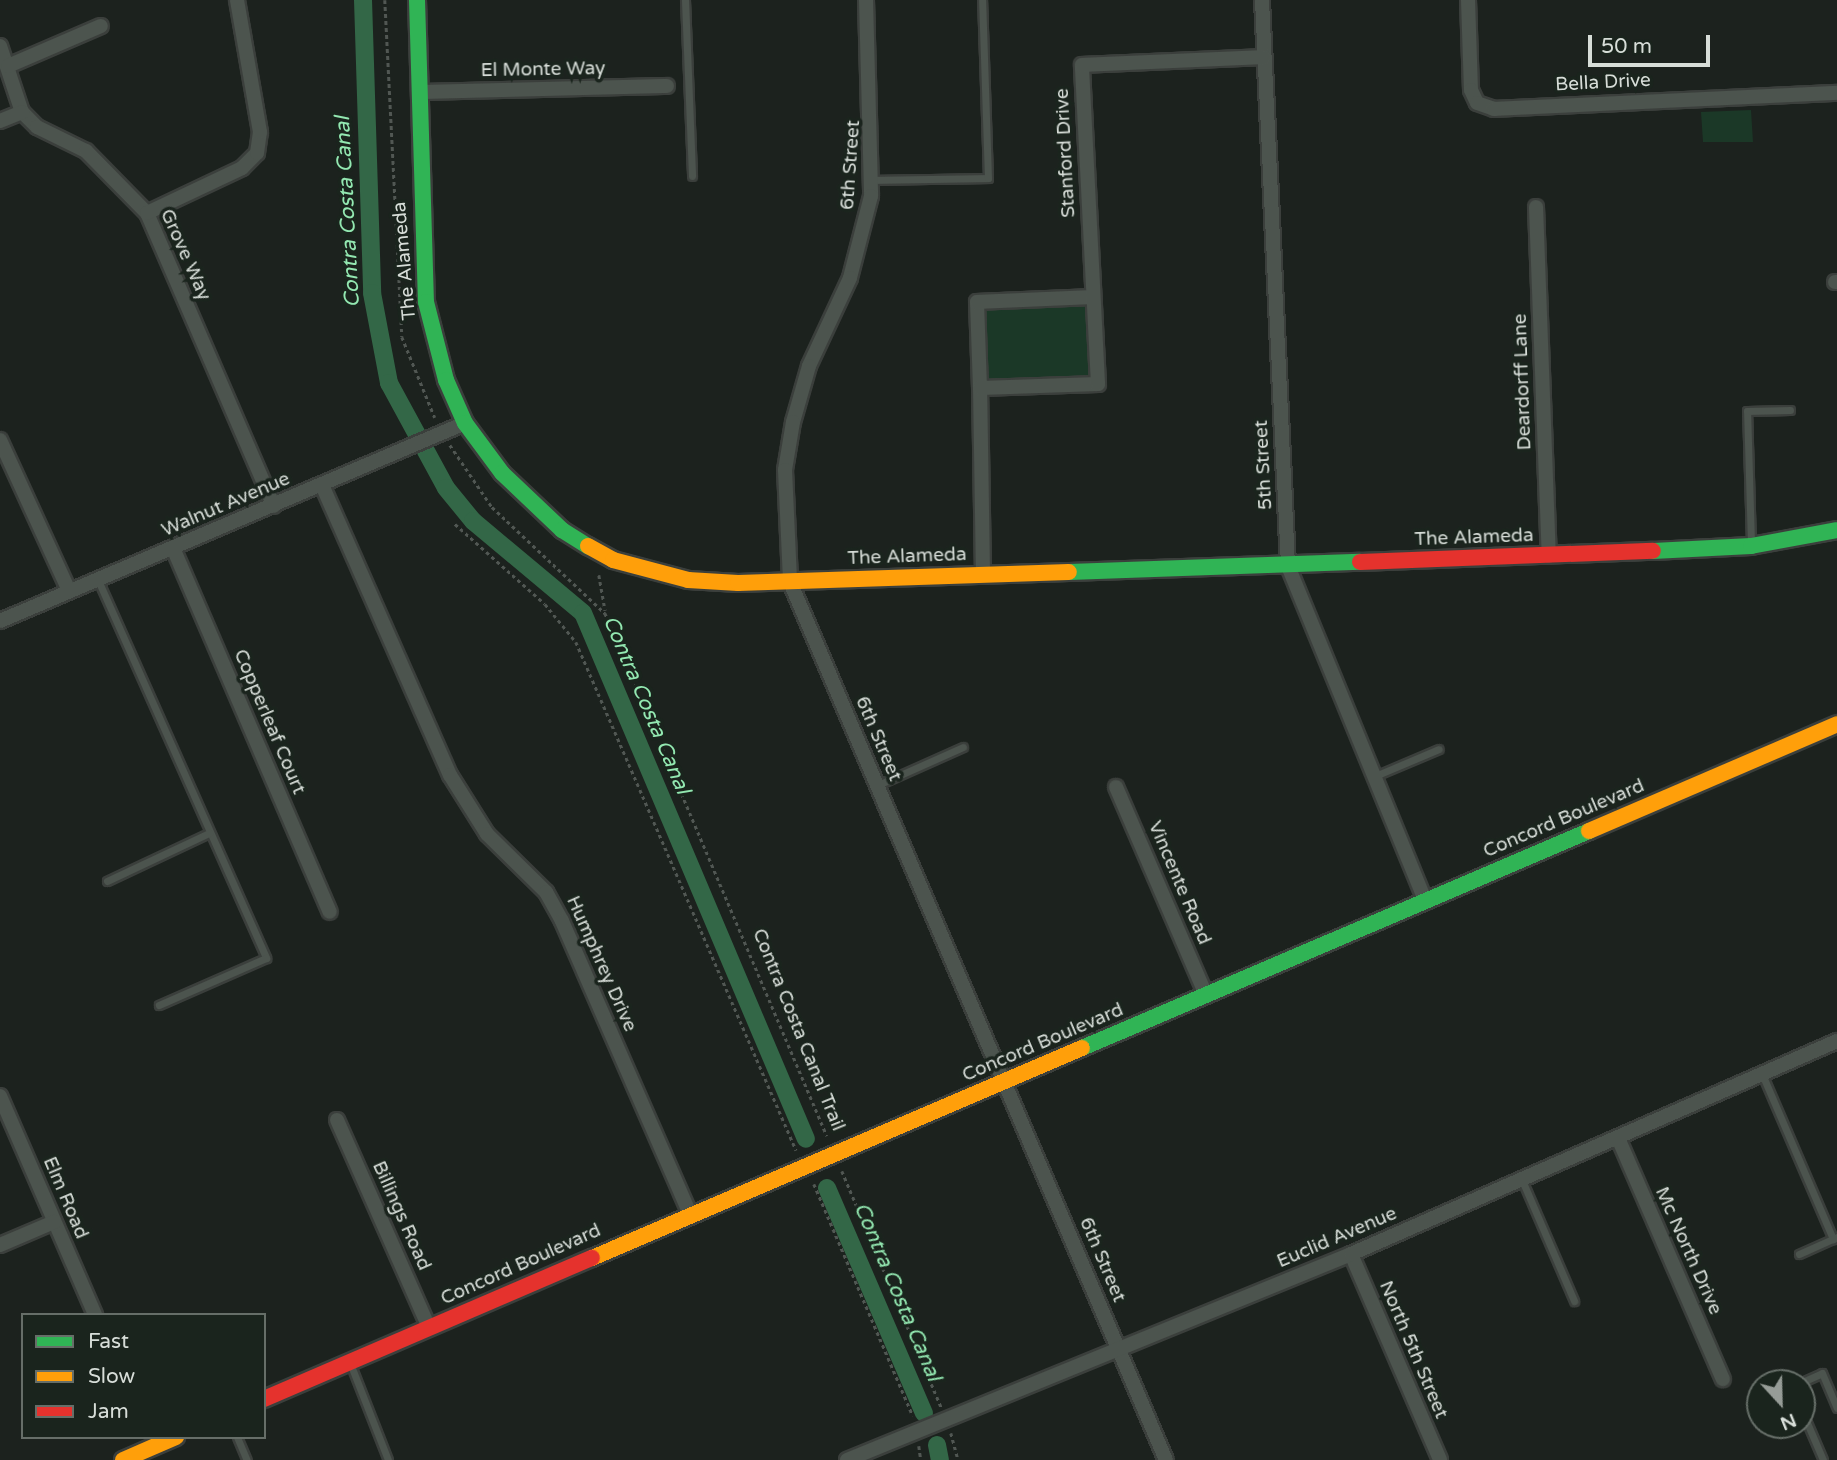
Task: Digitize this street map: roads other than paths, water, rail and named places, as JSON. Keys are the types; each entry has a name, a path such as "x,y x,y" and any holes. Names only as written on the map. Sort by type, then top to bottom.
{"street":[{"path":"147,213 242,168 257,153 260,132 237,0"},
{"name":"The Alameda","path":"417,0 426,302 446,380 465,423 535,508 595,550 688,580 790,582 1288,566 1751,546 1837,530"},
{"name":"6th Street","path":"866,0 872,180 850,278 809,366 793,422 785,470 790,582 1166,1460"},
{"name":"5th Street","path":"1262,0 1288,566 1426,902"},
{"name":"Bella Drive","path":"1468,0 1471,90 1477,103 1494,109 1837,93"},
{"path":"8,66 101,26"},
{"path":"0,46 22,112 0,121"},
{"name":"Stanford Drive","path":"981,388 1098,384 1082,65 1264,57"},
{"name":"El Monte Way","path":"419,92 667,86"},
{"name":"Grove Way","path":"22,112 37,127 86,151 147,213 274,506"},
{"name":"Deardorff Lane","path":"1536,207 1549,556"},
{"path":"983,575 981,388 977,302 1092,297"},
{"name":"Walnut Avenue","path":"0,621 465,423"},
{"path":"0,440 69,592"},
{"name":"Humphrey Drive","path":"322,485 450,775 487,834 546,892 562,921 690,1214"},
{"name":"Copperleaf Court","path":"173,548 330,912"},
{"name":"Concord Boulevard","path":"266,1398 1837,724"},
{"name":"Vincente Road","path":"1116,787 1206,995"},
{"name":"Euclid Avenue","path":"847,1460 1351,1254 1837,1041"},
{"name":"Elm Road","path":"0,1096 93,1313"},
{"name":"Billings Road","path":"337,1120 429,1328"},
{"name":"Mc North Drive","path":"1618,1138 1723,1379"},
{"path":"0,1245 54,1222"},
{"name":"North 5th Street","path":"1351,1254 1440,1460"},
{"path":"123,1460 150,1442"}],"lane":[{"path":"685,0 692,176"},
{"path":"872,180 988,178 982,0"},
{"path":"1751,546 1748,411 1790,410"},
{"path":"98,579 266,958 159,1005"},
{"path":"877,786 963,747"},
{"path":"1374,776 1439,749"},
{"path":"107,881 209,834"},
{"path":"1762,1074 1835,1238 1799,1254"},
{"path":"1522,1180 1574,1301"},
{"path":"350,1362 388,1460"},
{"path":"1816,1376 1822,1373 1837,1408"},
{"path":"238,1439 247,1460"},
{"path":"1814,1439 1823,1460"}],"waterway":[{"name":"Contra Costa Canal","path":"363,0 372,293 389,383 446,488 473,521 583,613 806,1139"},
{"name":"Contra Costa Canal","path":"827,1188 924,1413"},
{"name":"Contra Costa Canal","path":"937,1445 940,1460"}]}
